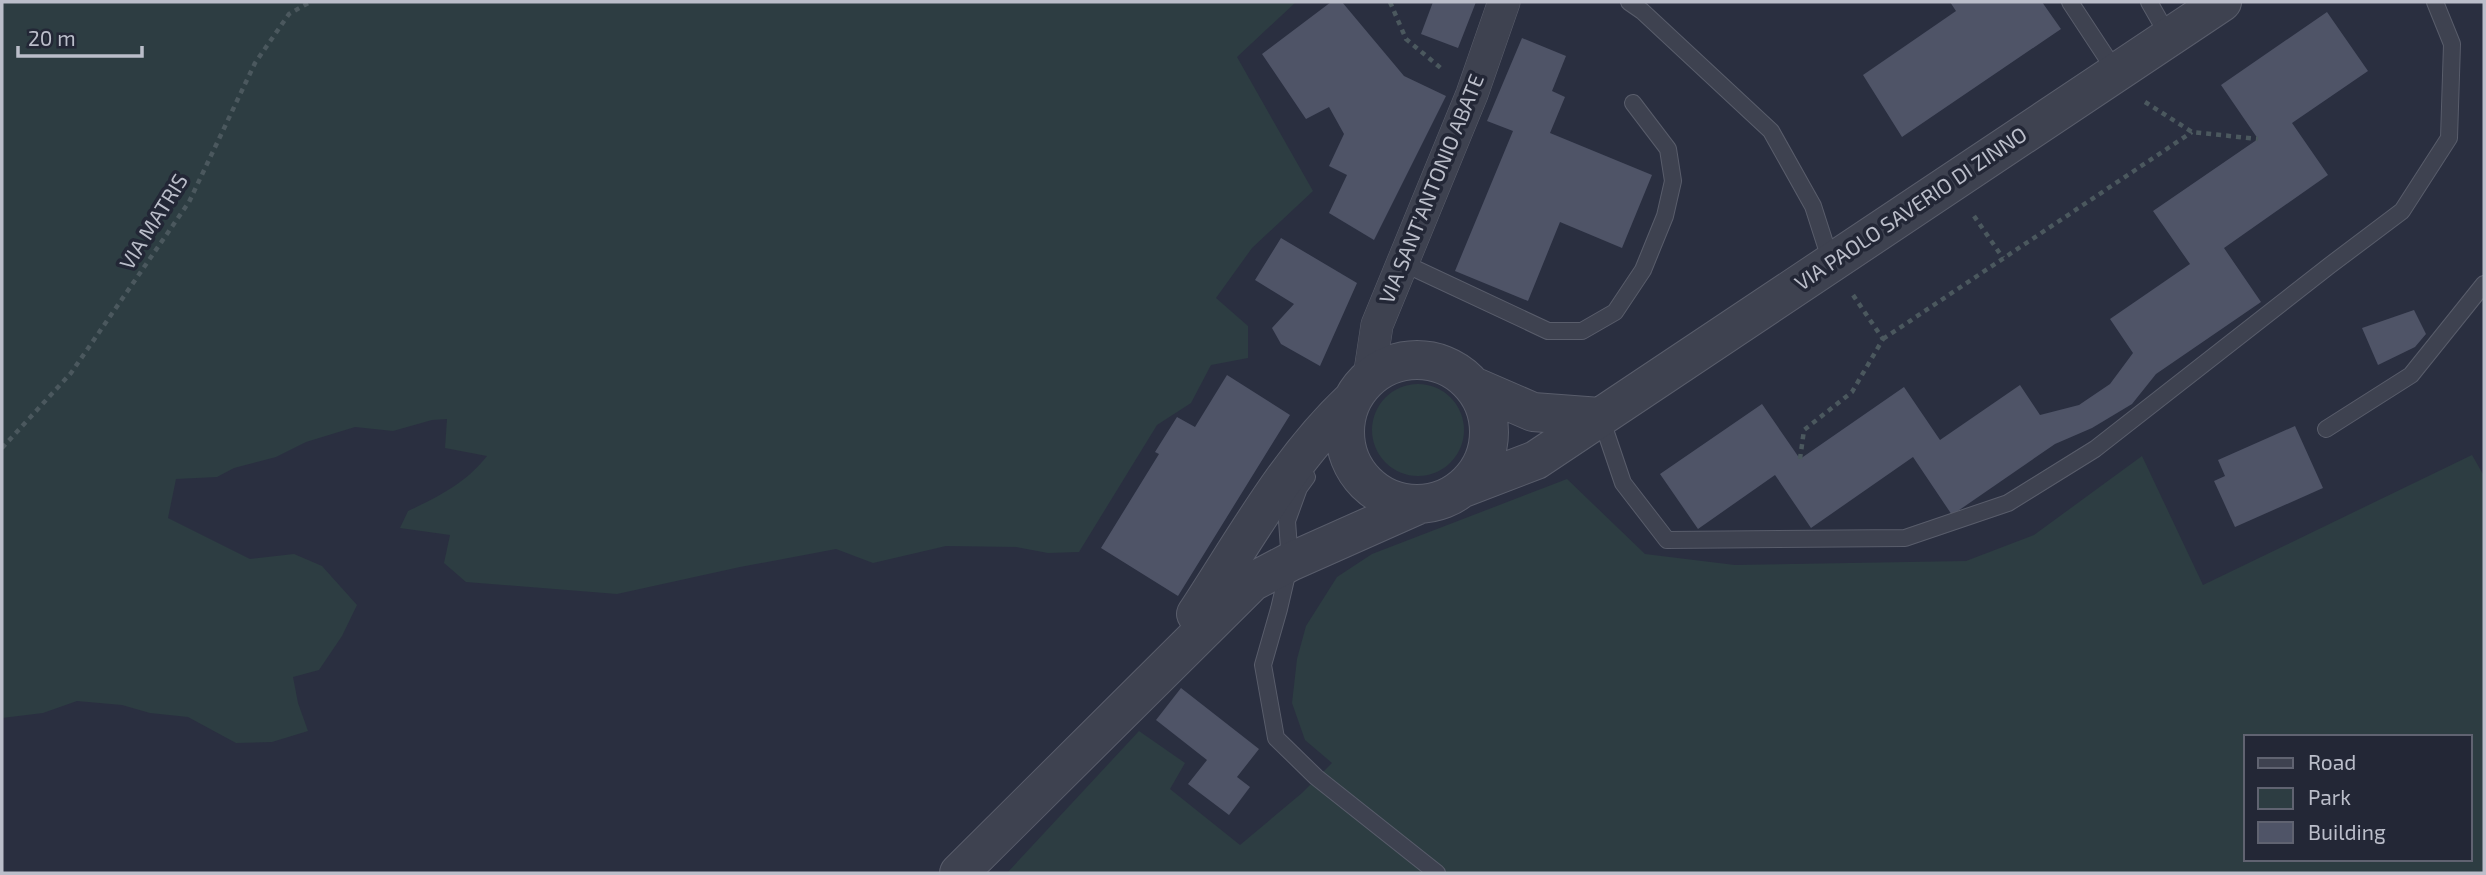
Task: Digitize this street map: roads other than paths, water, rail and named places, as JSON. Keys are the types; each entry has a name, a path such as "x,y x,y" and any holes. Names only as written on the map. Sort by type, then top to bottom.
{"street":[{"name":"VIA SANT'ANTONIO ABATE","path":"1356,401 1377,325 1472,94 1504,2"},
{"name":"VIA PAOLO SAVERIO DI ZINNO","path":"1464,488 1536,460 2222,2"},
{"path":"1144,691 1289,474 1325,425 1356,401 1388,366 1411,360 1434,362 1455,371 1473,386 1533,412 1600,417"},
{"path":"959,873 1252,582 1290,562 1418,505 1442,500 1464,488 1481,466 1489,439 1486,411 1473,386"},
{"path":"1356,401 1349,455 1364,482 1389,499 1418,505"}],"lane":[{"path":"1629,2 1642,10 1771,131 1813,206 1831,262"},
{"path":"2070,2 2116,72"},
{"path":"2149,2 2169,37"},
{"path":"1600,417 1623,484 1667,540 1905,538 2008,503 2095,449 2402,211 2449,138 2452,44 2435,2"},
{"path":"1403,263 1548,331 1582,331 1615,312 1643,270 1665,216 1673,181 1668,149 1633,103"},
{"path":"2326,429 2411,375 2484,284"},
{"path":"1356,401 1299,488 1287,521 1290,562 1263,665 1276,738 1316,777 1437,873"}]}
